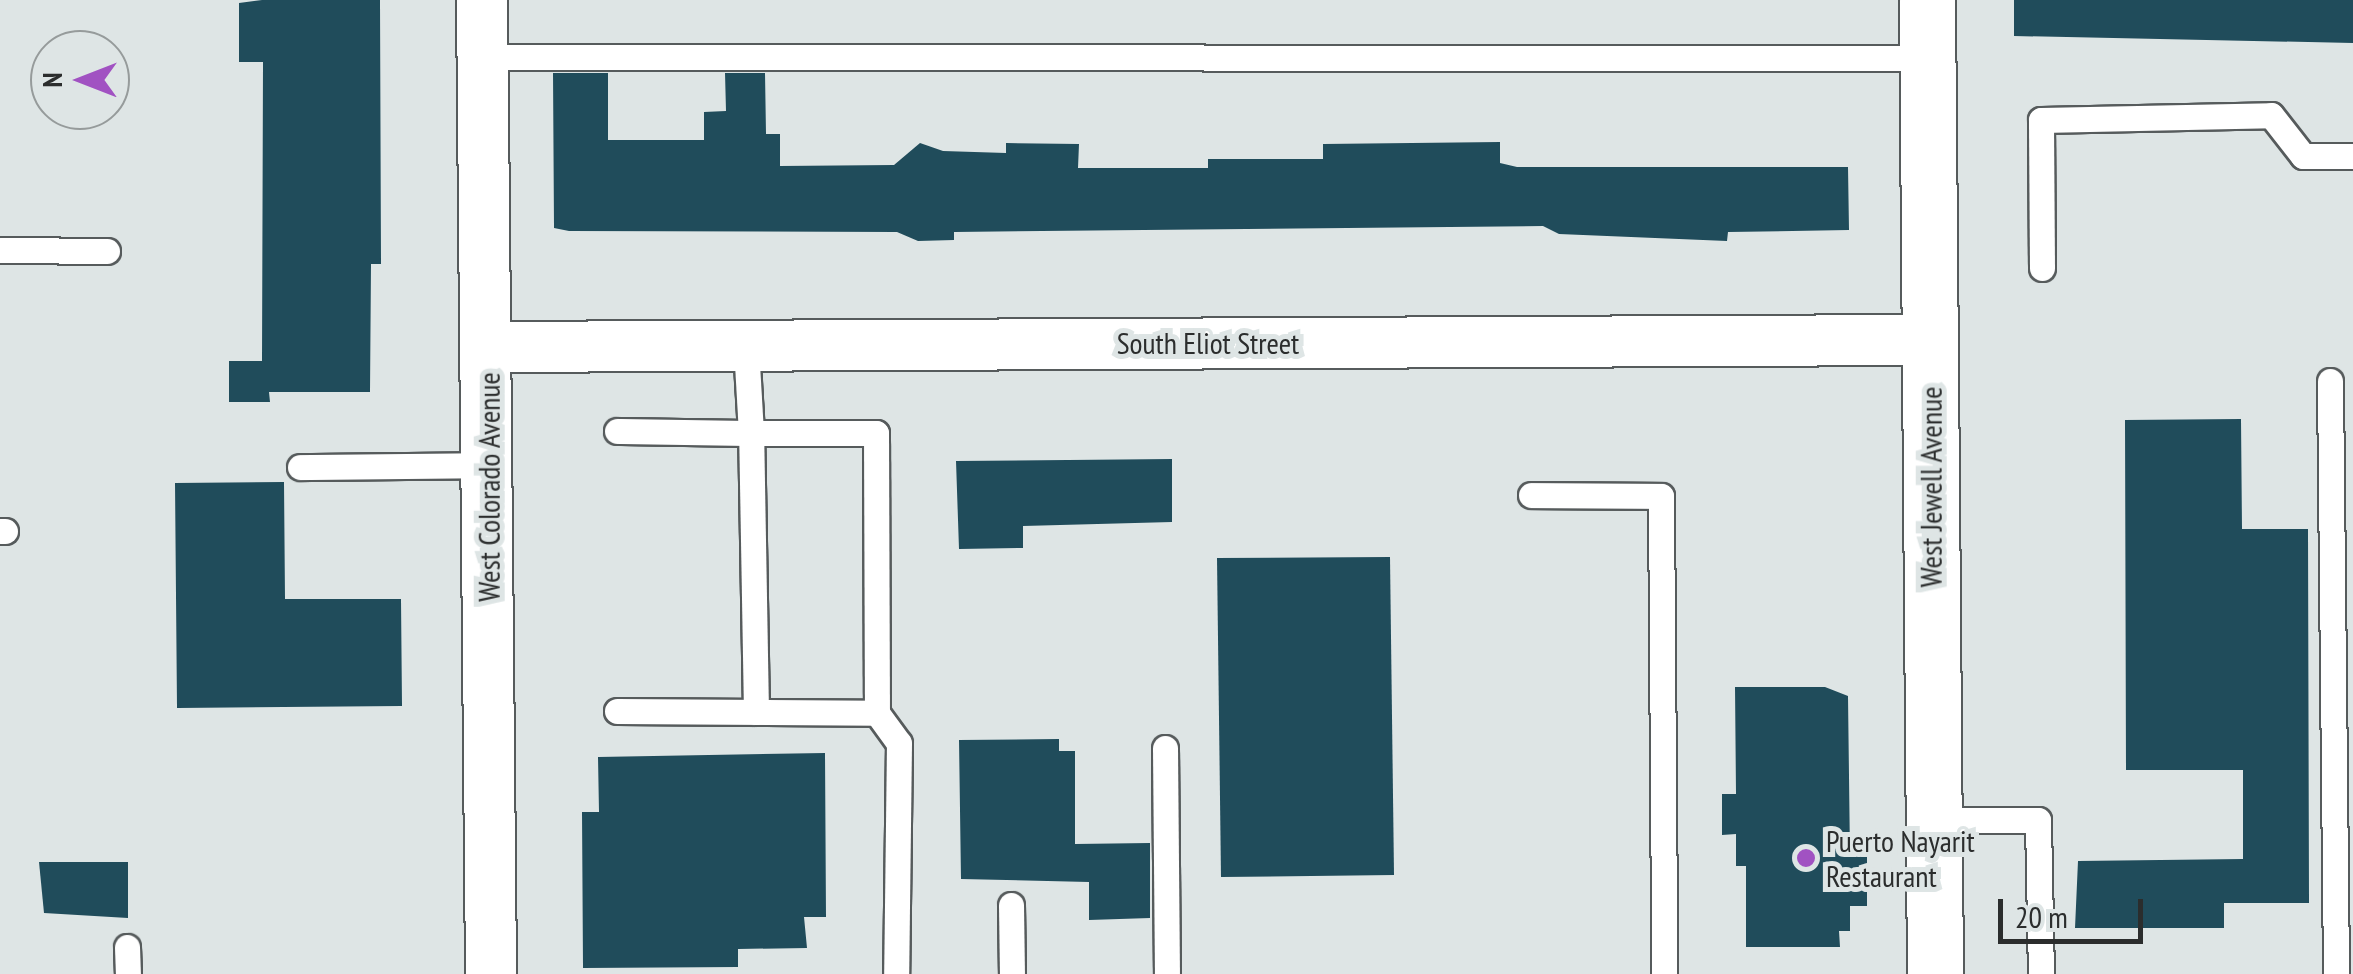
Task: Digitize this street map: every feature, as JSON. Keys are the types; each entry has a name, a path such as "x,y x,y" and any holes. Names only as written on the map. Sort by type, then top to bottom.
{"street":[{"name":"West Colorado Avenue","path":"482,0 492,974"},
{"name":"West Jewell Avenue","path":"1927,0 1935,974"},
{"name":"South Eliot Street","path":"488,346 1929,340"}],"lane":[{"path":"483,57 1928,58"},
{"path":"2042,268 2040,120 2270,115 2303,156 2353,156"},
{"path":"0,250 107,251"},
{"path":"746,345 756,712"},
{"path":"2330,381 2336,974"},
{"path":"617,432 876,433 877,713 899,743 896,974"},
{"path":"300,467 489,466"},
{"path":"1531,495 1662,496 1664,974"},
{"path":"617,711 877,713"},
{"path":"1165,748 1167,974"},
{"path":"1933,820 2038,820 2042,974"},
{"path":"1011,904 1012,974"},
{"path":"127,947 128,974"}],"building":[{"path":"380,0 381,264 371,264 370,392 269,392 270,402 229,402 229,361 262,361 263,62 239,62 239,3"},
{"path":"2014,0 2353,0 2353,43 2014,36"},
{"path":"553,73 608,73 608,140 704,140 704,112 726,111 725,73 765,73 766,134 780,134 780,166 894,165 920,143 943,151 1006,153 1006,143 1079,144 1078,168 1208,168 1208,159 1323,159 1323,144 1500,142 1500,163 1517,167 1848,167 1849,230 1728,232 1727,241 1559,234 1543,226 954,232 954,240 918,241 897,232 569,231 554,228"},
{"path":"2241,419 2242,529 2308,529 2309,903 2224,903 2224,928 2075,928 2078,861 2243,859 2243,770 2126,770 2125,420"},
{"path":"1172,459 1172,522 1023,526 1023,548 959,549 956,461"},
{"path":"284,482 285,599 401,599 402,706 177,708 175,483"},
{"path":"1390,557 1394,875 1221,877 1217,558"},
{"path":"1735,687 1825,687 1848,696 1850,856 1867,856 1867,906 1850,906 1850,931 1839,931 1840,947 1746,947 1746,866 1736,866 1736,834 1722,835 1722,794 1736,794"},
{"path":"1059,739 1059,751 1075,751 1075,844 1150,843 1150,918 1089,920 1089,882 961,879 959,740"},
{"path":"825,753 826,917 804,917 807,948 738,949 738,967 583,968 582,812 599,812 598,757"},
{"path":"39,862 128,862 128,918 44,913"}],"place":[{"name":"Puerto Nayarit Restaurant","path":"1806,858"}]}
